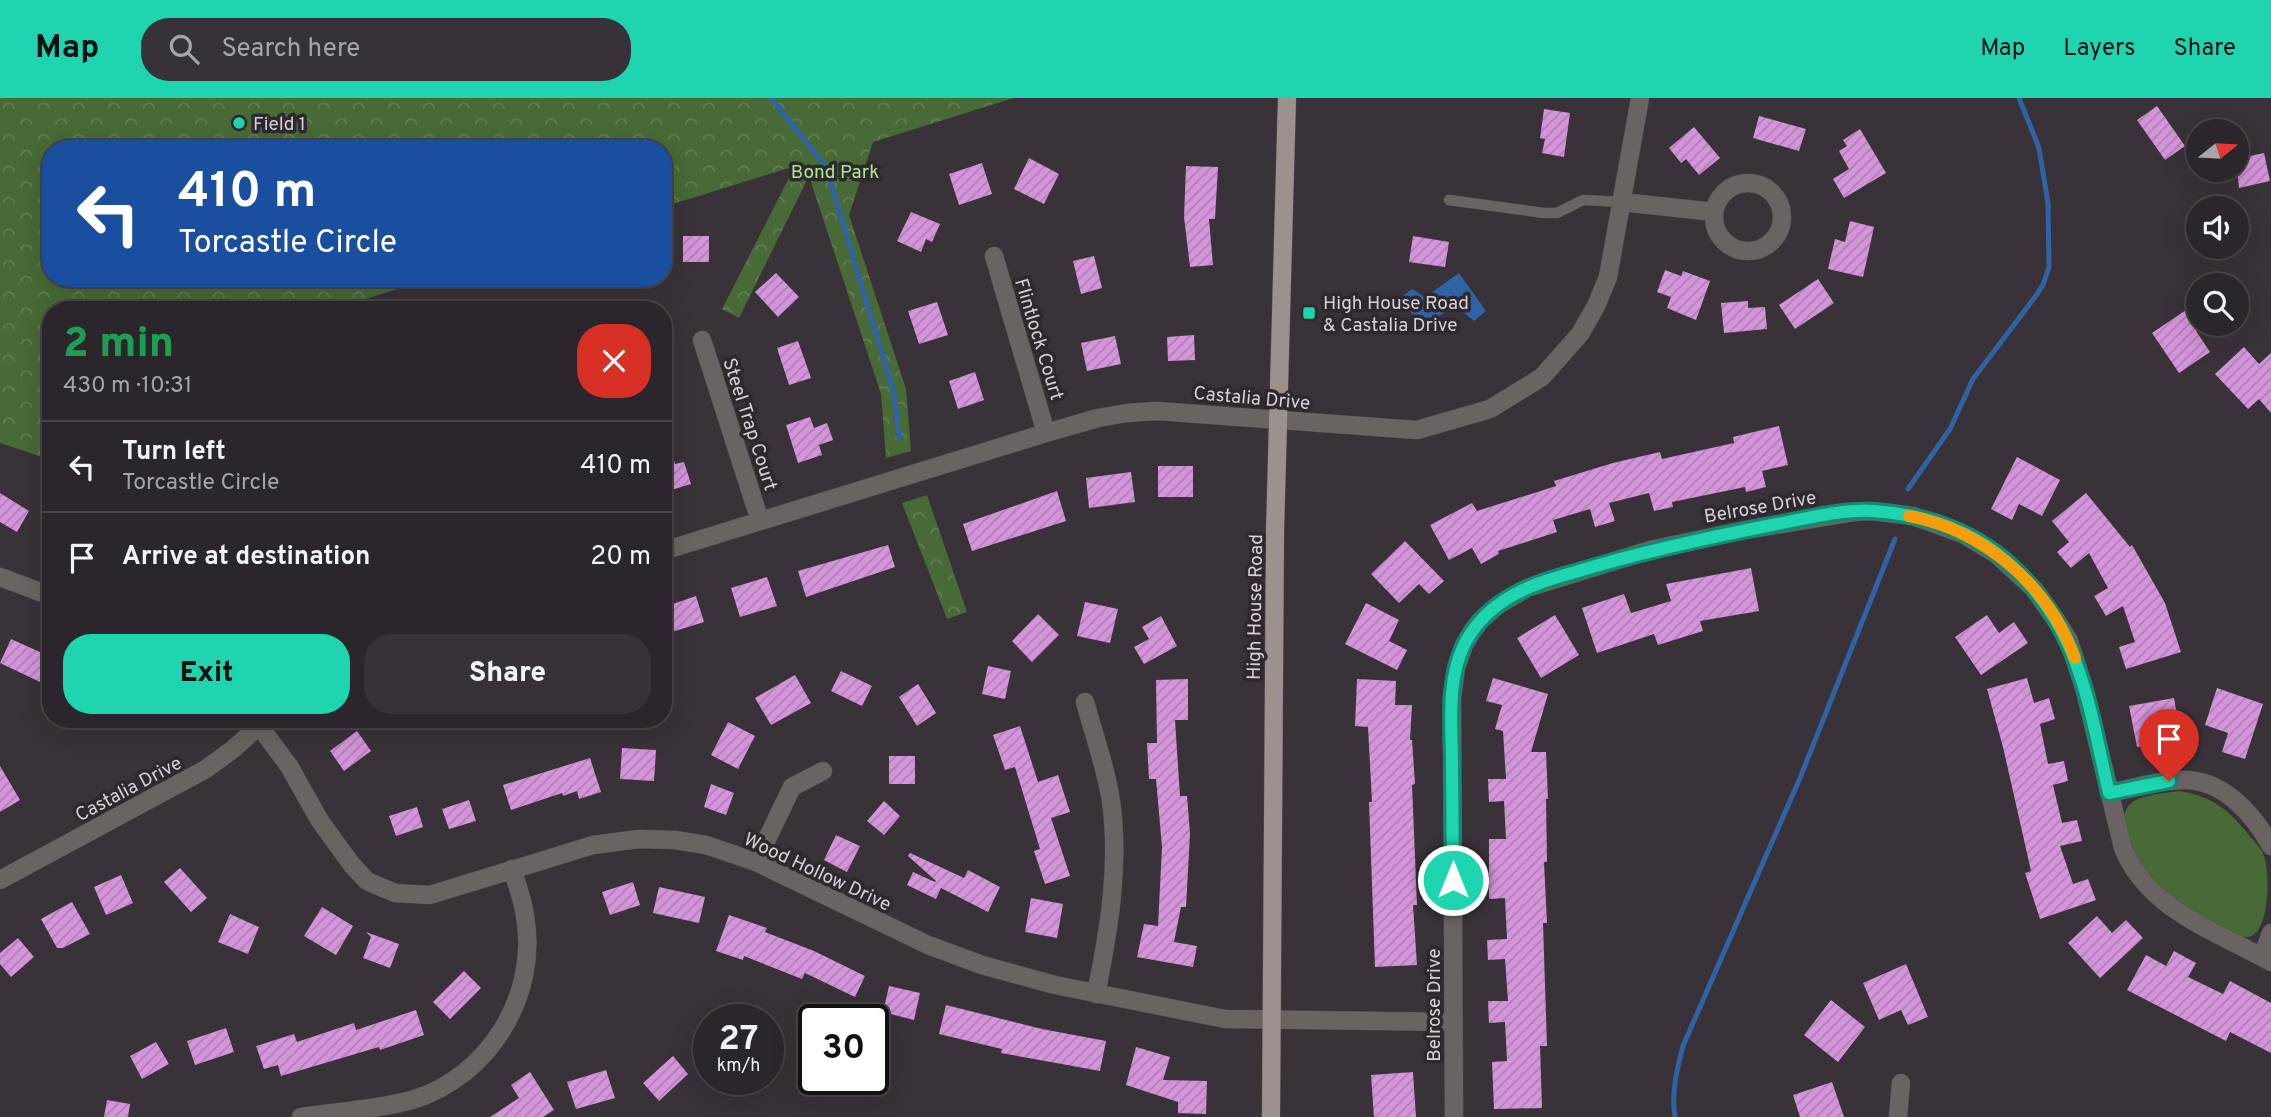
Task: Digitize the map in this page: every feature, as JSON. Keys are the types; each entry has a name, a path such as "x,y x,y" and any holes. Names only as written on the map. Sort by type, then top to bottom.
{"main road":[{"name":"High House Road","path":"1271,1117 1278,420 1287,98"}],"street":[{"name":"Castalia Drive","path":"672,548 1046,433 1127,413 1157,411 1417,430 1490,409 1542,377 1580,334 1596,306 1608,277 1640,98"},
{"path":"1622,202 1714,212"},
{"name":"Flintlock Court","path":"994,256 1046,433"},
{"name":"Steel Trap Court","path":"702,340 760,521"},
{"name":"Belrose Drive","path":"1454,1117 1452,698 1456,668 1464,645 1480,621 1497,605 1527,587 1650,550 1832,514 1871,511 1894,513 1946,526 1996,554 2034,589 2059,622 2078,666 2130,867 2142,882 2175,910 2267,959"},
{"path":"0,577 42,593"},
{"path":"1085,702 1111,799 1115,853 1111,920 1096,994"},
{"name":"Castalia Drive","path":"0,880 178,786 232,750 253,728"},
{"name":"Wood Hollow Drive","path":"265,728 300,781 320,821 352,866 367,881 395,893 430,895 593,845 657,839 706,845 756,862 893,929 955,955 1017,975 1096,994 1225,1019 1453,1022"},
{"path":"756,862 792,787 823,771"},
{"path":"2109,793 2169,781 2187,780 2216,786 2246,811 2271,846"},
{"path":"301,1117 410,1100 431,1093 454,1081 497,1039 522,988 527,945 526,916 512,869"},
{"path":"2267,959 2271,933"},
{"path":"1898,1117 1901,1083"}],"lane":[{"path":"1449,200 1544,214 1556,213 1583,200 1622,202"}],"green space":[{"name":"Bond Park","path":"0,98 1014,98 873,142 849,215 906,389 911,451 886,458 881,394 809,176 739,318 722,309 795,166 672,204 672,140 42,140 42,287 404,287 359,301 42,301 42,457 0,443"},
{"path":"927,495 967,612 947,619 902,503"},
{"path":"2180,791 2202,797 2219,806 2234,818 2262,851 2268,885 2265,913 2256,933 2248,937 2231,932 2173,898 2151,878 2134,851 2125,823 2125,812 2129,805 2146,796"}],"water":[{"path":"1459,273 1486,311 1474,321 1454,305 1423,328 1400,298 1412,289 1425,297"}],"building":[{"path":"2157,106 2185,146 2165,160 2137,120"},
{"path":"1544,109 1570,113 1564,157 1542,153 1545,139 1540,138"},
{"path":"1759,116 1806,129 1799,151 1753,138"},
{"path":"1694,127 1720,158 1699,175 1686,159 1681,163 1669,148"},
{"path":"1860,129 1886,173 1844,198 1833,179 1849,169 1839,151 1847,146 1843,140"},
{"path":"2264,153 2270,181 2239,188 2238,182 2249,182 2249,156"},
{"path":"1029,158 1059,174 1044,204 1014,189"},
{"path":"982,163 992,194 959,205 949,174"},
{"path":"1186,166 1218,167 1215,219 1209,219 1213,265 1190,267 1184,217"},
{"path":"911,212 940,224 932,242 926,239 921,252 897,241"},
{"path":"1850,221 1874,227 1863,277 1828,269 1835,239 1845,242"},
{"path":"683,236 709,236 709,262 683,262"},
{"path":"1413,236 1449,242 1445,267 1409,262"},
{"path":"1094,256 1102,288 1081,294 1073,261"},
{"path":"1665,270 1681,276 1683,271 1710,281 1696,320 1667,308 1671,297 1657,292"},
{"path":"776,273 799,297 778,317 755,292"},
{"path":"1818,279 1834,303 1795,329 1779,305"},
{"path":"1748,301 1748,308 1765,307 1767,329 1724,333 1721,303"},
{"path":"937,302 948,335 919,344 908,311"},
{"path":"2186,310 2186,336 2199,336 2210,352 2179,373 2152,333"},
{"path":"1194,335 1195,360 1168,361 1167,337"},
{"path":"1115,336 1121,364 1087,371 1081,343"},
{"path":"798,341 811,378 789,385 777,348"},
{"path":"2244,347 2259,364 2271,353 2271,413 2259,399 2248,409 2215,374"},
{"path":"975,372 984,400 958,409 949,381"},
{"path":"810,417 814,428 827,423 833,440 819,445 822,455 798,463 786,425"},
{"path":"1779,426 1788,465 1762,471 1766,487 1746,492 1745,487 1672,502 1673,507 1654,511 1649,493 1609,503 1615,521 1595,527 1590,509 1553,520 1557,532 1498,551 1499,554 1481,564 1472,548 1449,560 1430,525 1472,503 1477,511 1556,486 1554,481 1613,463 1660,452 1662,459 1734,443 1733,437"},
{"path":"672,454 675,464 684,462 691,484 672,490"},
{"path":"2017,457 2060,480 2042,516 2019,504 2012,520 1991,509"},
{"path":"1158,466 1193,466 1193,497 1158,497"},
{"path":"1131,472 1135,502 1089,508 1086,478"},
{"path":"1057,491 1066,521 972,551 963,524"},
{"path":"0,493 29,511 17,532 0,522"},
{"path":"2086,493 2130,547 2132,545 2165,603 2181,652 2126,669 2119,647 2135,642 2123,606 2106,616 2094,596 2108,588 2089,553 2071,568 2057,552 2069,542 2052,521"},
{"path":"1405,541 1444,581 1429,594 1419,584 1399,603 1371,574"},
{"path":"888,545 895,567 806,597 798,571"},
{"path":"1751,568 1759,611 1700,621 1703,631 1658,645 1654,634 1597,653 1582,608 1624,594 1631,613 1671,601 1666,584"},
{"path":"767,577 777,606 740,617 731,588"},
{"path":"696,596 704,622 672,632 672,604"},
{"path":"1085,602 1118,609 1110,643 1077,636"},
{"path":"1366,603 1399,620 1389,641 1407,650 1397,670 1345,644"},
{"path":"1038,614 1059,635 1032,662 1012,641"},
{"path":"1555,615 1579,655 1541,678 1517,638"},
{"path":"1987,615 1999,633 2014,622 2028,643 1981,675 1955,637"},
{"path":"1161,616 1177,646 1144,664 1134,647 1149,639 1142,627"},
{"path":"11,639 42,653 42,677 40,682 0,663"},
{"path":"988,666 1011,671 1005,699 982,694"},
{"path":"841,671 872,686 862,706 831,691"},
{"path":"795,675 811,703 771,725 755,698"},
{"path":"1493,678 1548,694 1531,752 1546,752 1548,799 1547,862 1544,862 1547,923 1543,923 1547,1046 1540,1046 1542,1108 1494,1109 1492,1062 1507,1061 1505,1022 1489,1023 1488,1001 1508,1001 1505,959 1488,960 1487,940 1507,939 1505,898 1489,899 1489,839 1506,839 1504,801 1489,802 1488,779 1506,779 1503,731 1495,729 1502,705 1486,701"},
{"path":"2027,678 2034,703 2049,698 2055,719 2040,724 2048,764 2064,761 2068,781 2053,785 2062,823 2077,820 2082,841 2060,846 2073,884 2088,879 2096,900 2040,919 2025,873 2031,871 1987,689"},
{"path":"1188,679 1188,720 1175,720 1180,796 1187,796 1190,834 1186,907 1181,907 1174,942 1197,946 1193,967 1137,957 1144,924 1158,926 1162,847 1156,779 1149,779 1147,743 1157,743 1156,680"},
{"path":"1357,679 1396,681 1395,705 1412,705 1410,740 1415,784 1412,785 1417,905 1413,905 1417,965 1375,967 1368,727 1355,726"},
{"path":"918,684 936,713 917,726 899,697"},
{"path":"2217,688 2263,704 2245,759 2222,752 2228,733 2205,725"},
{"path":"2174,698 2181,739 2137,747 2129,706"},
{"path":"728,722 755,736 738,769 711,755"},
{"path":"1020,726 1038,782 1058,775 1070,812 1051,818 1070,876 1045,884 1034,851 1040,849 1015,767 1005,770 993,735"},
{"path":"357,731 371,751 344,771 330,751"},
{"path":"622,748 656,750 654,781 620,779"},
{"path":"889,756 915,756 915,784 889,784"},
{"path":"590,758 601,792 579,799 577,791 563,796 562,793 511,810 503,785"},
{"path":"0,766 20,800 0,812"},
{"path":"711,784 734,793 726,815 704,807"},
{"path":"469,800 476,821 449,829 442,809"},
{"path":"884,801 900,816 884,835 867,821"},
{"path":"417,807 423,827 396,836 389,816"},
{"path":"836,835 860,846 847,872 824,860"},
{"path":"910,853 964,878 968,870 1000,887 988,912 941,888 936,899 907,885 913,872 936,881 908,856"},
{"path":"180,868 207,898 191,912 164,882"},
{"path":"121,875 133,903 106,915 94,887"},
{"path":"633,882 640,905 610,915 602,892"},
{"path":"659,887 705,897 699,923 653,913"},
{"path":"1031,898 1063,904 1057,938 1025,932"},
{"path":"72,902 90,934 63,948 57,948 41,919"},
{"path":"322,907 353,926 336,955 304,936"},
{"path":"230,914 259,927 248,954 218,942"},
{"path":"729,915 767,928 765,932 814,951 865,976 855,997 805,973 802,979 744,956 743,960 716,951"},
{"path":"2097,916 2112,933 2126,920 2143,938 2100,978 2068,943"},
{"path":"366,932 399,944 390,968 363,958 371,937"},
{"path":"18,938 34,957 11,977 0,964 0,953"},
{"path":"2174,951 2196,963 2188,977 2223,994 2230,981 2271,1003 2271,1053 2230,1032 2226,1041 2127,990 2146,955 2166,966"},
{"path":"1906,964 1928,1017 1908,1025 1901,1010 1879,1020 1863,983"},
{"path":"464,971 481,988 450,1019 433,1002"},
{"path":"889,986 920,993 914,1020 889,1014 889,1004 885,1004"},
{"path":"1831,1000 1865,1027 1838,1062 1804,1035"},
{"path":"946,1005 1042,1029 1106,1041 1100,1071 1001,1053 1002,1049 939,1034"},
{"path":"416,1010 424,1035 380,1050 379,1047 281,1076 278,1065 264,1069 256,1046 294,1034 297,1042 354,1023 356,1030"},
{"path":"226,1028 234,1052 195,1065 187,1041"},
{"path":"156,1042 169,1064 142,1079 130,1056"},
{"path":"1136,1047 1170,1057 1163,1080 1207,1081 1206,1114 1178,1113 1178,1102 1126,1085"},
{"path":"673,1056 688,1074 659,1101 643,1083"},
{"path":"606,1070 615,1098 576,1109 567,1082"},
{"path":"530,1072 554,1110 543,1117 490,1117 519,1098 511,1085"},
{"path":"1413,1072 1416,1117 1374,1117 1371,1075"},
{"path":"1832,1082 1844,1117 1800,1117 1793,1095"},
{"path":"107,1100 130,1104 128,1117 104,1117"}],"waterway":[{"path":"771,98 826,167 894,393 899,438"},
{"path":"1908,489 1950,429 1973,379 2043,285 2049,267 2048,203 2039,148 2019,98"},
{"path":"1675,1117 1674,1090 1683,1046 1800,778 1895,539"}],"slow traffic":[{"path":"1909,516 1946,526 1996,554 2018,573 2046,604 2059,622 2075,658"}],"place":[{"name":"Field 1","path":"239,123"},
{"name":"High House Road & Castalia Drive","path":"1309,313"}],"route":[{"path":"1453,880 1452,698 1456,668 1464,645 1480,621 1497,605 1527,587 1562,576 1692,540 1832,514 1871,511 1913,516 1946,526 1996,554 2034,589 2059,622 2069,641 2085,691 2109,793 2169,781"}]}
